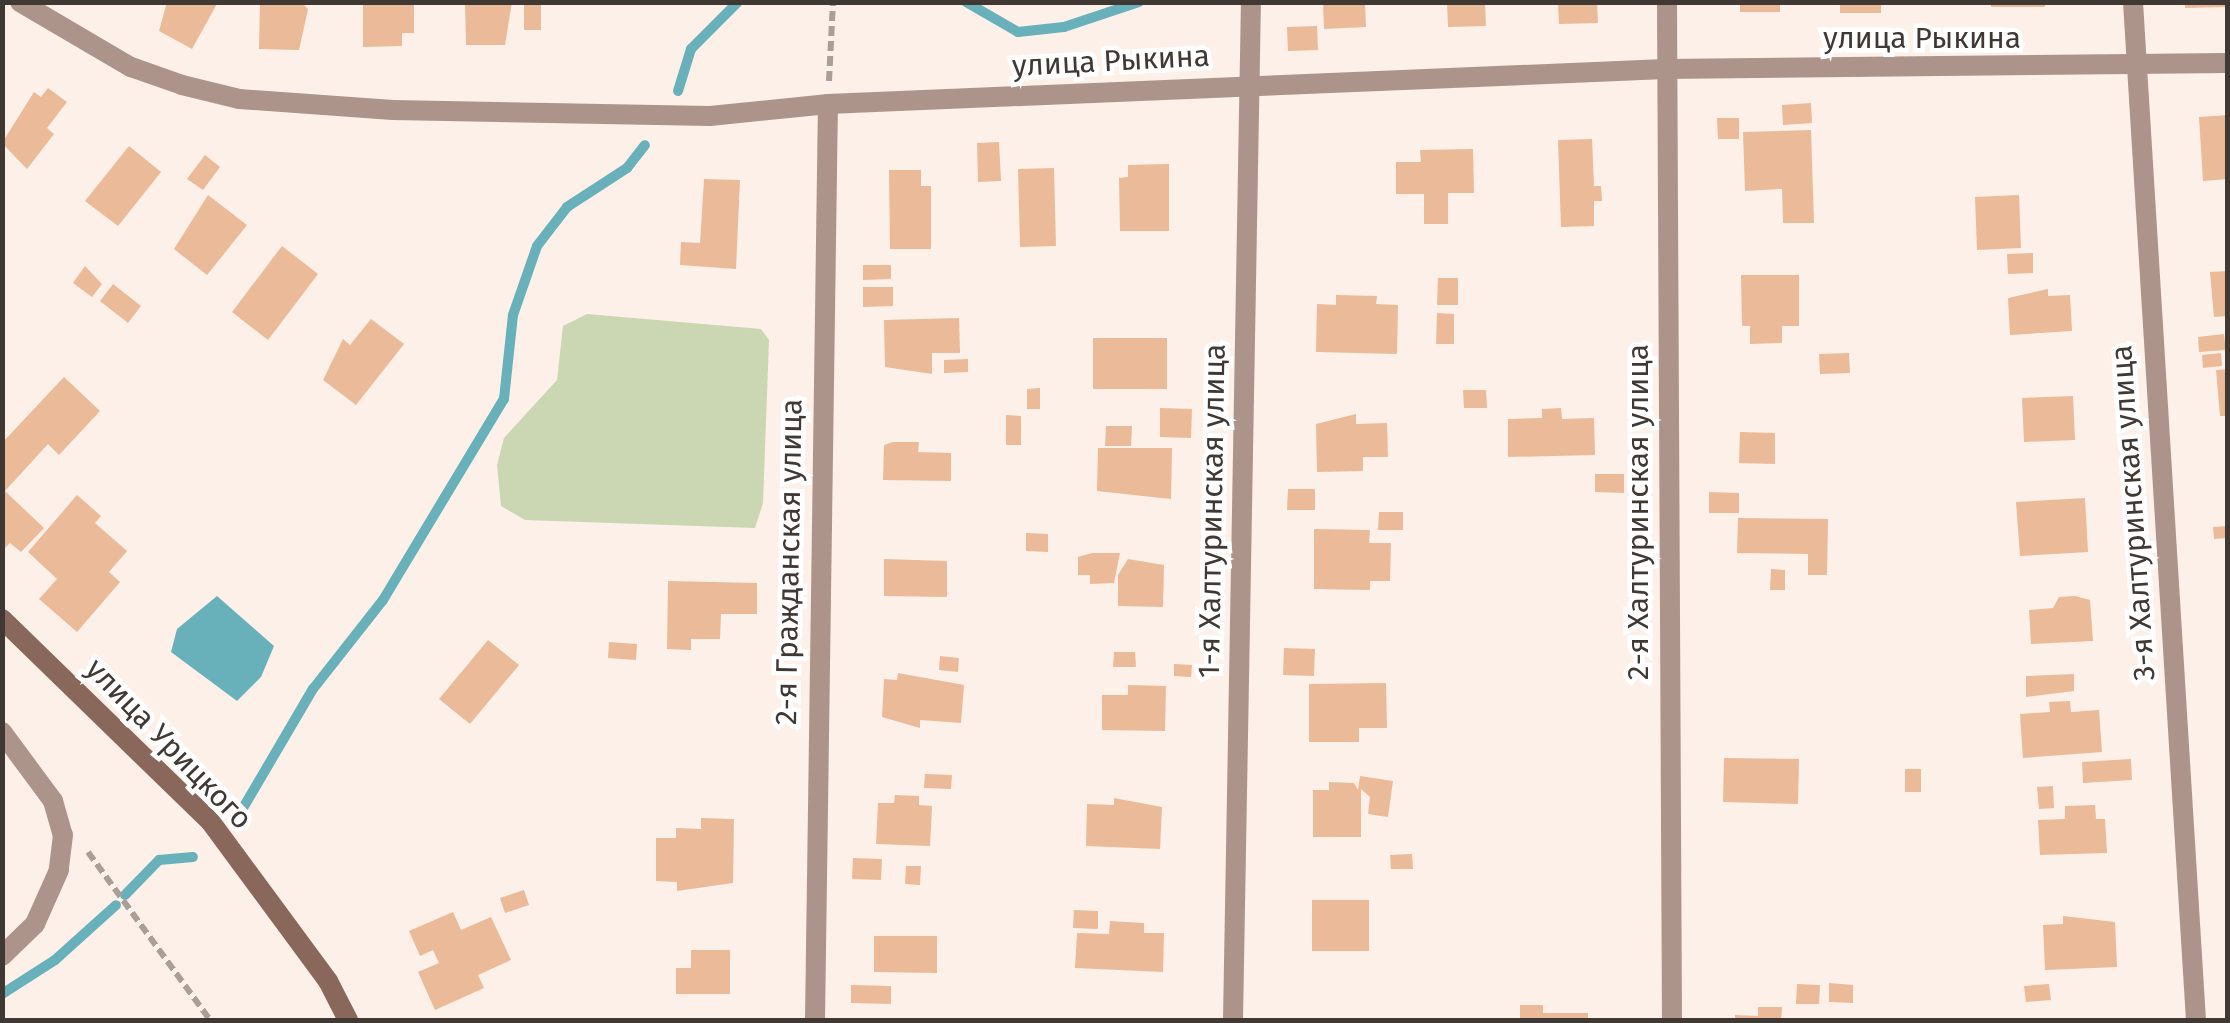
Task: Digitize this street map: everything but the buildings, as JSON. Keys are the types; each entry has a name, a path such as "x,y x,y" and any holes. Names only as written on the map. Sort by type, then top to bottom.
{"main road":[{"name":"улица Урицкого","path":"2,619 210,821 328,981 348,1020"}],"street":[{"name":"улица Рыкина","path":"20,2 131,67 239,100 674,115 828,104 1665,69 2136,68 2228,63"},
{"name":"1-я Халтуринская улица","path":"1233,1020 1251,2"},
{"name":"2-я Халтуринская улица","path":"1667,2 1672,1020"},
{"name":"3-я Халтуринская улица","path":"2133,2 2196,1020"},
{"name":"2-я Гражданская улица","path":"815,1020 828,104"},
{"path":"2,732 54,801 63,835 59,870 35,924 2,956"}],"path":[{"path":"828,104 832,2"},
{"path":"84,847 210,1020"}],"green space":[{"path":"587,314 761,329 769,340 763,503 755,528 525,520 501,506 497,465 504,438 557,380 563,326"}],"water":[{"path":"217,596 274,646 261,677 237,701 171,652 177,629"}],"waterway":[{"path":"678,91 691,49 738,2"},
{"path":"966,2 1018,32 1064,27 1139,2"},
{"path":"236,820 313,689 383,600 504,399 513,315 537,246 567,207 627,168 645,145"},
{"path":"125,895 159,860 193,857"},
{"path":"2,994 55,960 116,905"}]}
